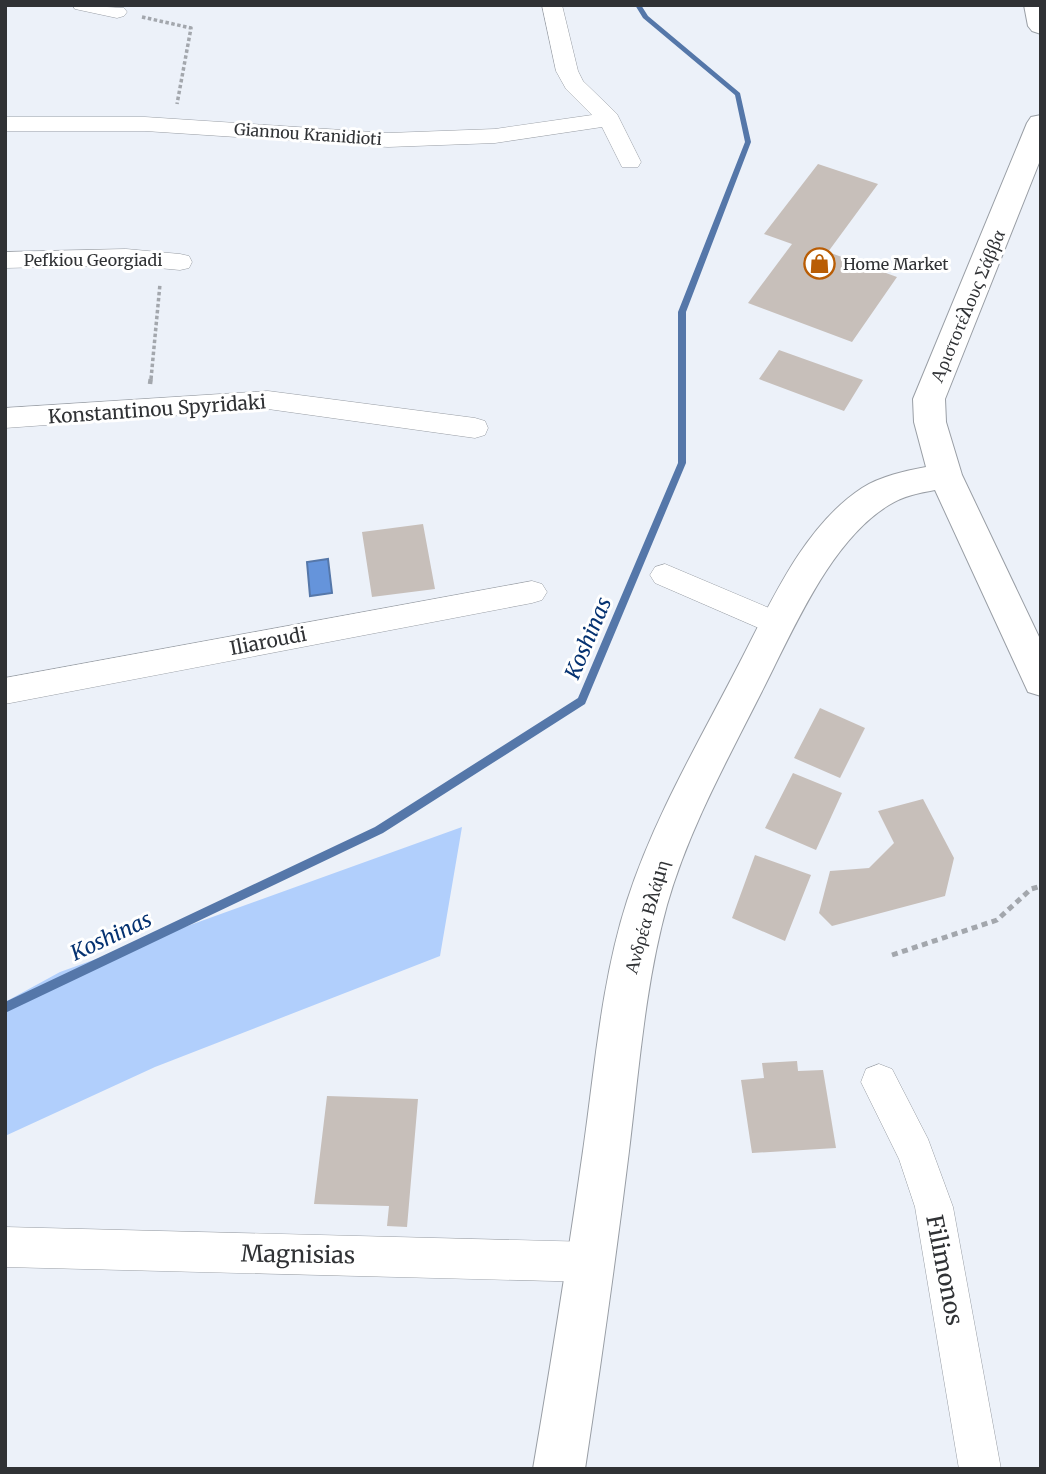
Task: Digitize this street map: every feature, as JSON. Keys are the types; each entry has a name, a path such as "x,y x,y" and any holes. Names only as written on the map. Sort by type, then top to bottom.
{"street":[{"path":"82,5 117,12"},
{"path":"552,5 567,71 574,84 609,119 630,162"},
{"path":"1037,5 1041,26"},
{"name":"Giannou Kranidioti","path":"5,124 173,125 388,140 495,136 609,119"},
{"name":"Αριστοτέλους Σάββα","path":"1039,138 929,399 930,422 945,475 1041,681"},
{"name":"Pefkiou Georgiadi","path":"5,260 171,260"},
{"name":"Konstantinou Spyridaki","path":"5,418 268,400 475,428"},
{"name":"Ανδρέα Βλάμη","path":"559,1469 592,1262 629,973 647,903 669,839 777,624 829,540 851,513 874,497 898,486 945,475"},
{"path":"665,575 777,624"},
{"name":"Iliaroudi","path":"5,691 531,592"},
{"name":"Filimonos","path":"879,1082 915,1152 934,1207 980,1469"},
{"name":"Magnisias","path":"5,1247 592,1262"}],"path":[{"path":"117,12 191,28 173,125"},
{"path":"147,409 171,260"},
{"path":"892,954 997,920 1031,889 1041,886"}],"shaded area":[{"path":"328,559 332,593 310,596 307,562"},
{"path":"462,827 440,956 155,1067 5,1136 5,1002 60,972"}],"building":[{"name":"Home Market","path":"818,164 878,184 828,252 897,277 852,342 748,303 792,244 764,234"},
{"path":"779,350 863,380 844,411 759,379"},
{"path":"423,524 435,589 372,597 362,532"},
{"path":"820,708 865,728 840,778 794,758"},
{"path":"793,773 842,793 816,850 765,828"},
{"path":"923,799 954,858 945,896 832,926 819,913 830,871 869,868 894,843 878,811"},
{"path":"755,855 811,875 785,941 732,918"},
{"path":"797,1061 798,1071 823,1070 836,1148 752,1153 741,1080 764,1078 762,1063"},
{"path":"327,1096 418,1099 407,1227 387,1226 389,1206 314,1204"}],"waterway":[{"name":"Koshinas","path":"5,1008 379,830 582,701 682,463 682,312 748,142 738,94 645,17 638,5"}],"place":[{"name":"Home Market","path":"820,264"}]}
